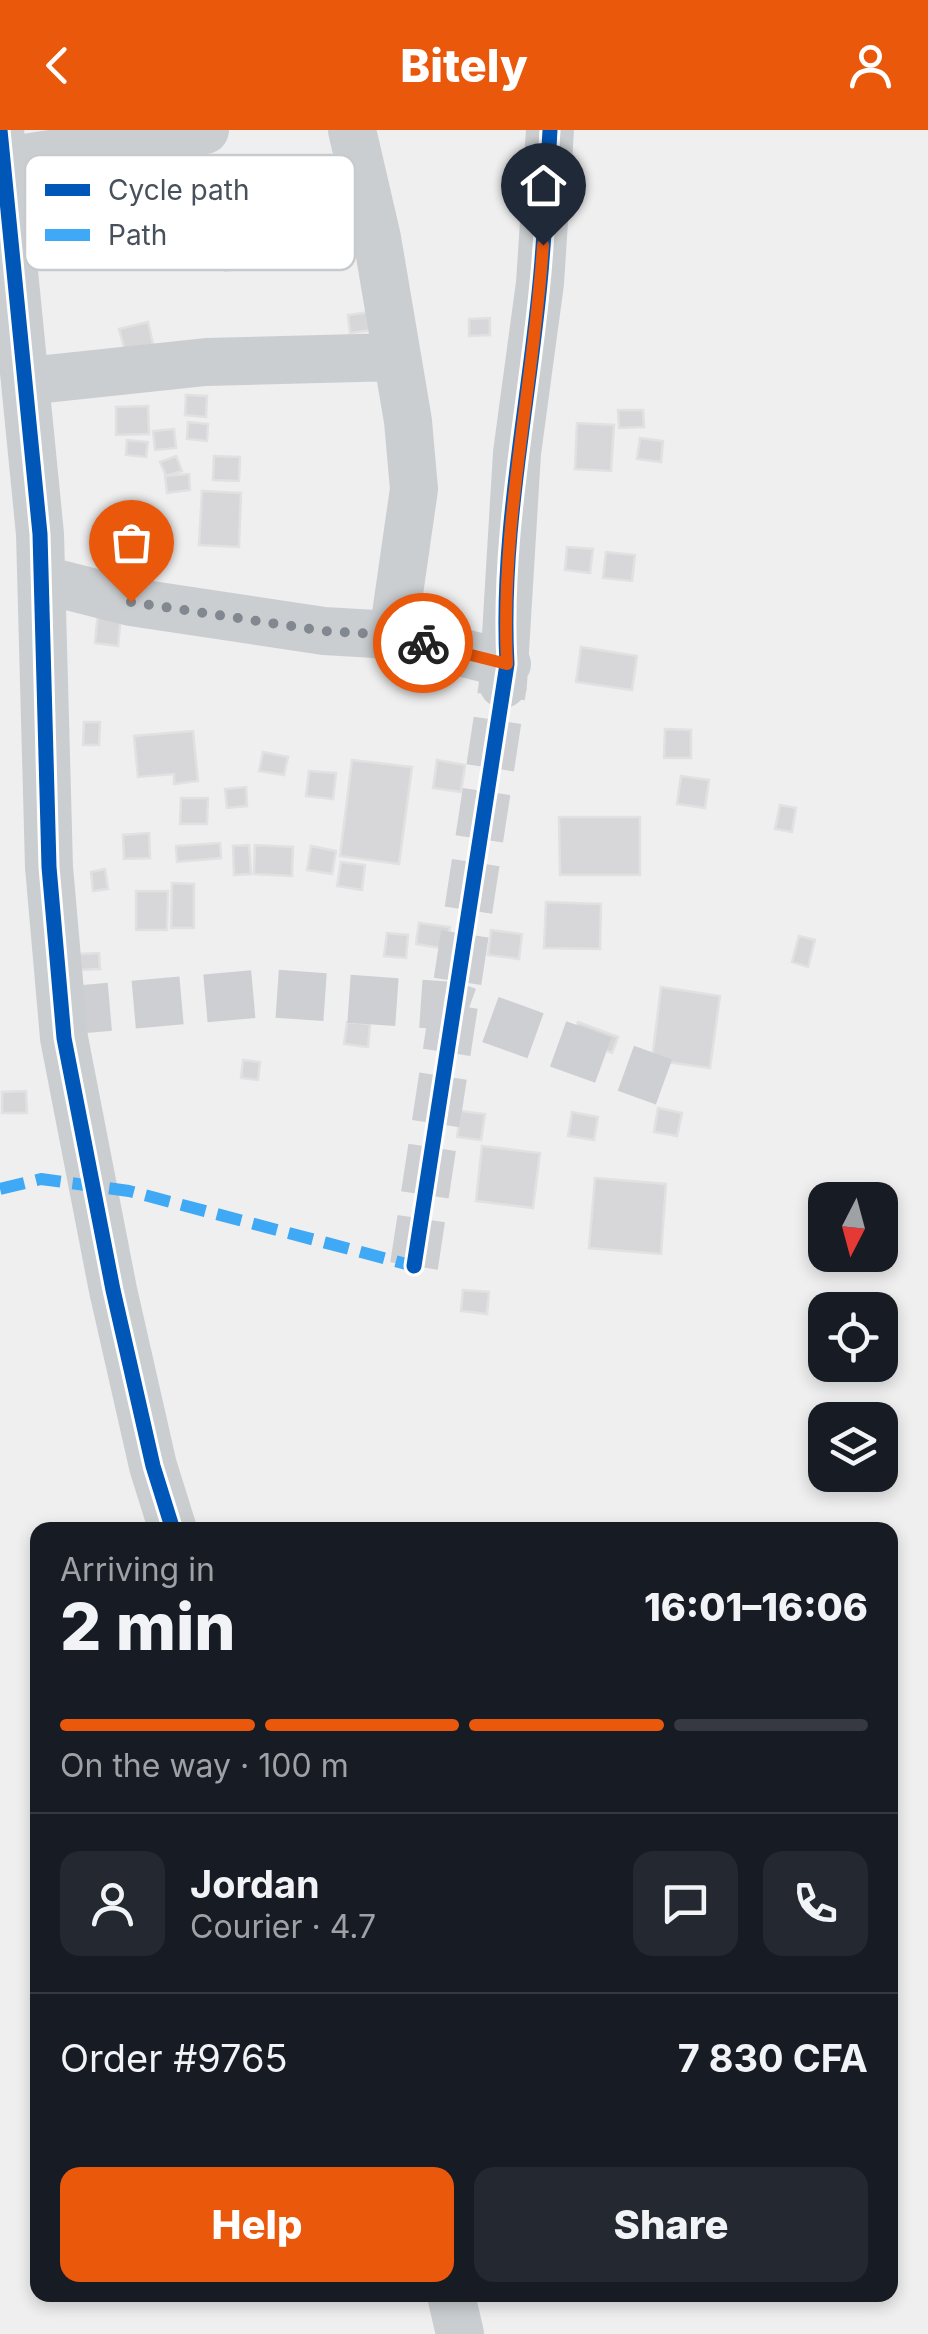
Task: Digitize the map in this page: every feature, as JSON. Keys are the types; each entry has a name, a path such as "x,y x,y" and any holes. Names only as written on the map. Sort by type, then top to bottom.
{"street":[{"path":"170,1522 152,1466 64,1038 50,867 44,580 2,145 205,130"},
{"path":"352,130 377,238 414,490 393,635"},
{"path":"44,580 131,602 324,631 393,635 505,674 517,453 540,283 550,130"},
{"path":"27,381 206,362 397,357"},
{"path":"453,2302 460,2334"}],"building":[{"path":"370,312 372,330 350,333 348,315"},
{"path":"490,318 490,335 469,336 469,319"},
{"path":"148,322 154,348 126,355 119,329"},
{"path":"186,395 207,396 206,417 185,415"},
{"path":"148,406 149,434 116,435 116,407"},
{"path":"618,410 643,410 644,427 619,428"},
{"path":"188,422 208,424 207,441 187,439"},
{"path":"577,423 614,425 611,471 575,469"},
{"path":"174,429 176,448 155,450 153,431"},
{"path":"640,438 663,441 661,462 637,459"},
{"path":"127,440 148,442 146,457 126,455"},
{"path":"176,456 182,471 166,476 160,462"},
{"path":"214,456 240,457 239,481 213,480"},
{"path":"189,474 190,490 167,493 165,476"},
{"path":"202,491 241,493 239,547 199,545"},
{"path":"567,547 593,549 590,573 565,570"},
{"path":"606,552 635,555 632,581 603,578"},
{"path":"98,612 121,615 118,646 95,643"},
{"path":"581,647 637,656 632,690 576,682"},
{"path":"84,722 100,722 99,745 83,745"},
{"path":"665,729 691,730 691,758 664,758"},
{"path":"193,731 198,781 174,784 174,774 138,777 134,736"},
{"path":"263,752 288,757 284,775 259,771"},
{"path":"352,760 412,767 399,864 340,856"},
{"path":"437,760 465,765 461,792 433,788"},
{"path":"309,771 336,773 333,799 306,796"},
{"path":"681,776 709,780 705,808 677,804"},
{"path":"246,787 247,806 227,808 225,789"},
{"path":"181,798 208,798 207,824 180,824"},
{"path":"780,805 796,808 792,832 775,829"},
{"path":"559,817 640,817 640,875 560,875"},
{"path":"149,833 150,858 124,859 123,835"},
{"path":"220,843 221,858 177,862 176,846"},
{"path":"249,845 251,874 234,875 233,846"},
{"path":"255,845 293,847 292,876 254,874"},
{"path":"311,846 336,851 332,874 307,870"},
{"path":"341,862 365,865 362,890 337,886"},
{"path":"105,869 108,889 93,891 91,872"},
{"path":"172,883 194,884 194,928 171,928"},
{"path":"136,891 168,891 167,930 136,930"},
{"path":"546,902 601,904 600,949 544,948"},
{"path":"419,923 450,927 447,949 416,944"},
{"path":"491,930 522,934 519,959 488,955"},
{"path":"387,933 408,935 406,958 384,956"},
{"path":"799,936 815,940 808,967 792,962"},
{"path":"99,953 100,969 80,970 79,954"},
{"path":"661,987 720,996 710,1068 652,1060"},
{"path":"347,1022 370,1024 368,1047 344,1044"},
{"path":"578,1022 618,1037 612,1053 572,1038"},
{"path":"243,1060 260,1062 258,1080 241,1078"},
{"path":"26,1091 27,1113 2,1113 2,1092"},
{"path":"658,1108 682,1113 677,1136 654,1132"},
{"path":"461,1111 485,1114 481,1140 457,1137"},
{"path":"572,1112 598,1117 594,1140 568,1136"},
{"path":"482,1146 540,1153 533,1208 476,1201"},
{"path":"595,1178 666,1184 661,1254 589,1248"},
{"path":"463,1290 489,1292 487,1314 461,1311"}],"tunnel":[{"path":"414,1266 503,684"},
{"path":"62,1011 266,993 453,1006 664,1082"}],"marked path":[{"path":"0,1189 41,1179 129,1191 414,1266"}],"cycle path":[{"path":"0,130 40,534 49,867 64,1038 113,1290 153,1466 170,1522"},
{"path":"414,1266 507,664 511,521 540,283 550,130"}],"way so far":[{"path":"131,602 324,631 393,635 423,643"}],"route":[{"path":"423,643 507,664 505,626 517,453 543,245"}]}
